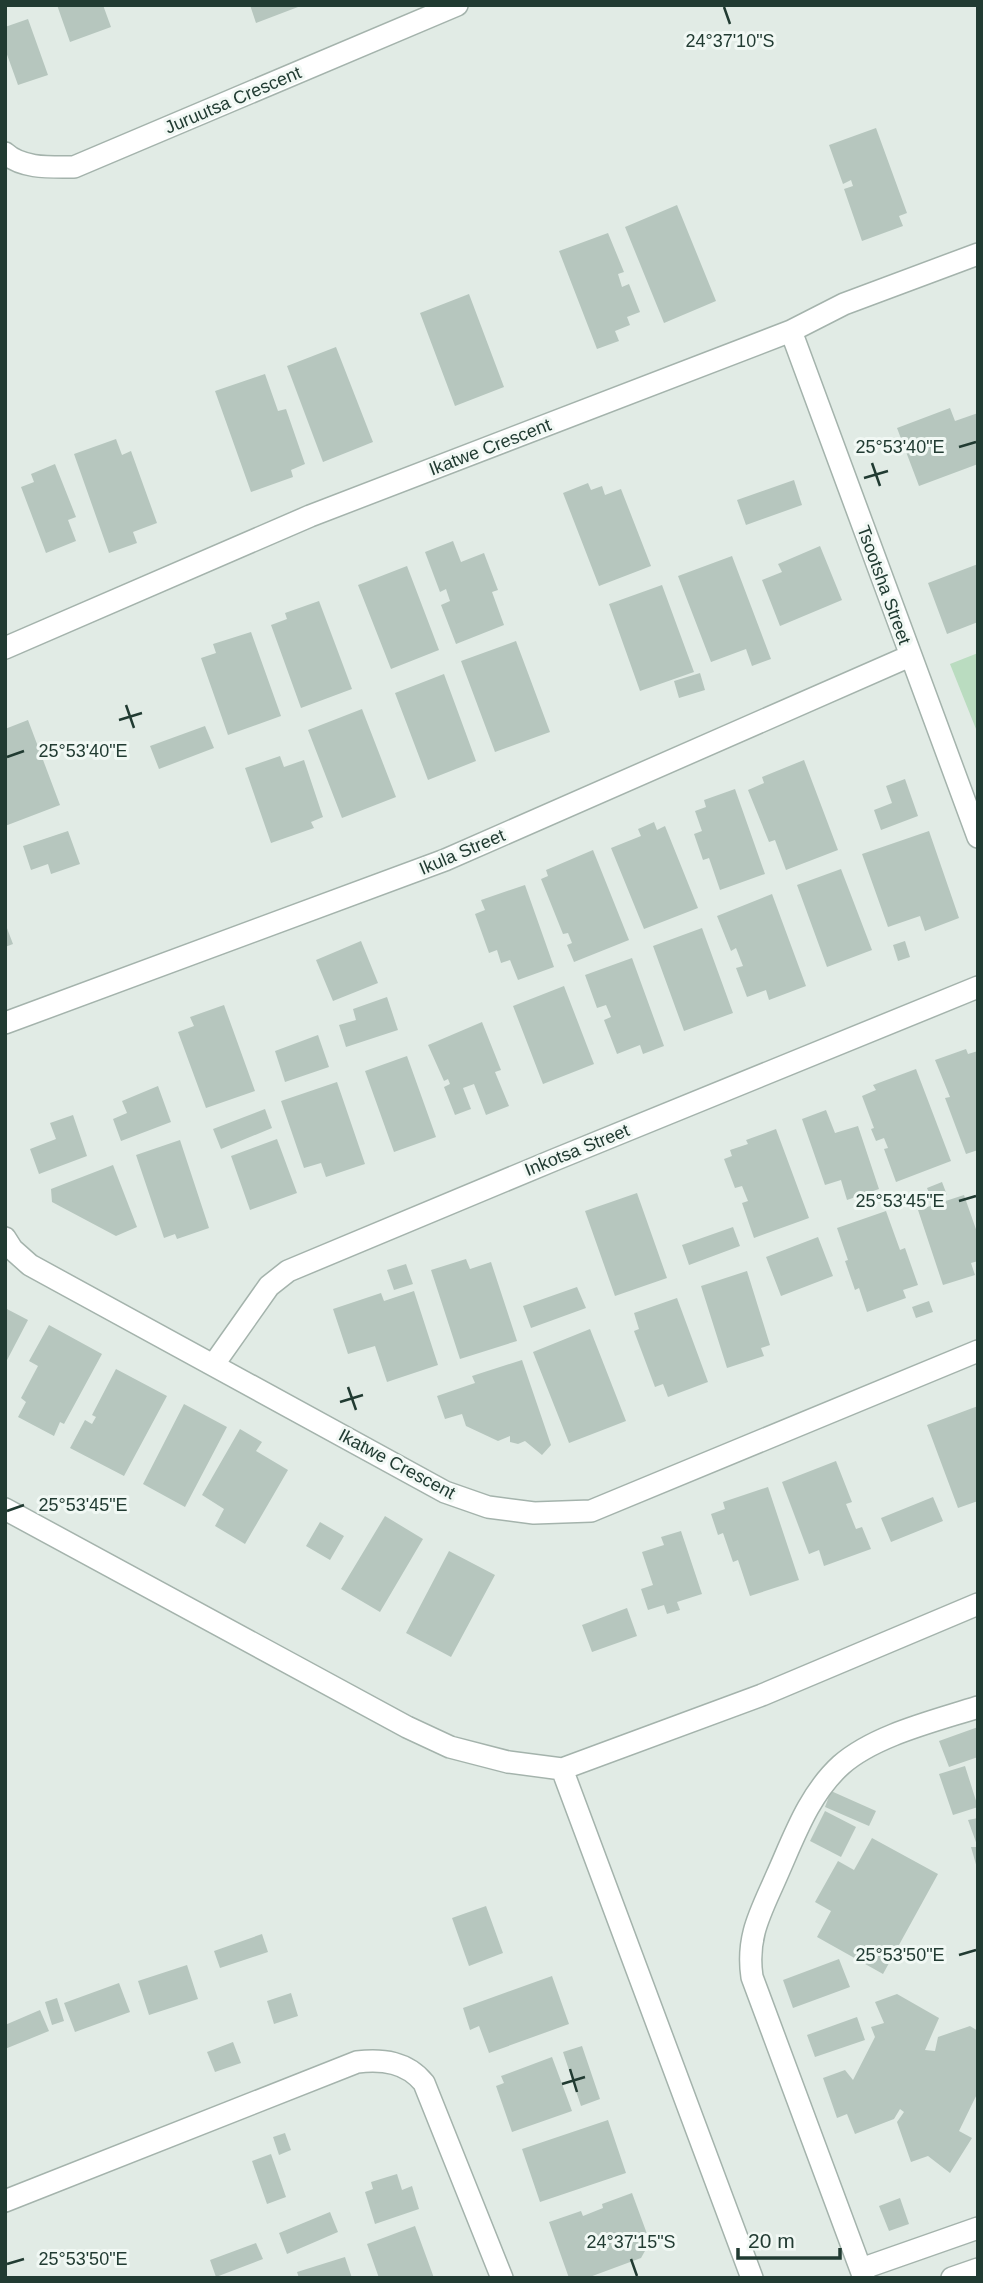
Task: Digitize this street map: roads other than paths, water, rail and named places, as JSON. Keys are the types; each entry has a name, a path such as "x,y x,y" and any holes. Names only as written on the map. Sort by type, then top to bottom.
{"street":[{"name":"Juruutsa Crescent","path":"5,153 12,159 40,166 74,167 457,5"},
{"name":"Ikatwe Crescent","path":"5,648 310,516 791,331 844,304 978,254"},
{"name":"Tsootsha Street","path":"791,331 978,837"},
{"name":"Ikula Street","path":"5,1024 446,860 910,656"},
{"name":"Inkotsa Street","path":"214,1364 269,1286 288,1271 978,987"},
{"name":"Ikatwe Crescent","path":"5,1238 12,1249 30,1265 445,1492 488,1507 534,1513 591,1511 978,1351"},
{"path":"5,1508 407,1727 461,1750 508,1762 562,1769 762,1695 978,1604"},
{"path":"978,1707 887,1739 841,1765 820,1789 802,1819 757,1921 751,1941 750,1959 752,1977 863,2273 978,2228"},
{"path":"562,1769 751,2278"},
{"path":"5,2201 357,2062 379,2060 415,2072 424,2083 502,2278"},
{"path":"952,2278 978,2269"}]}
